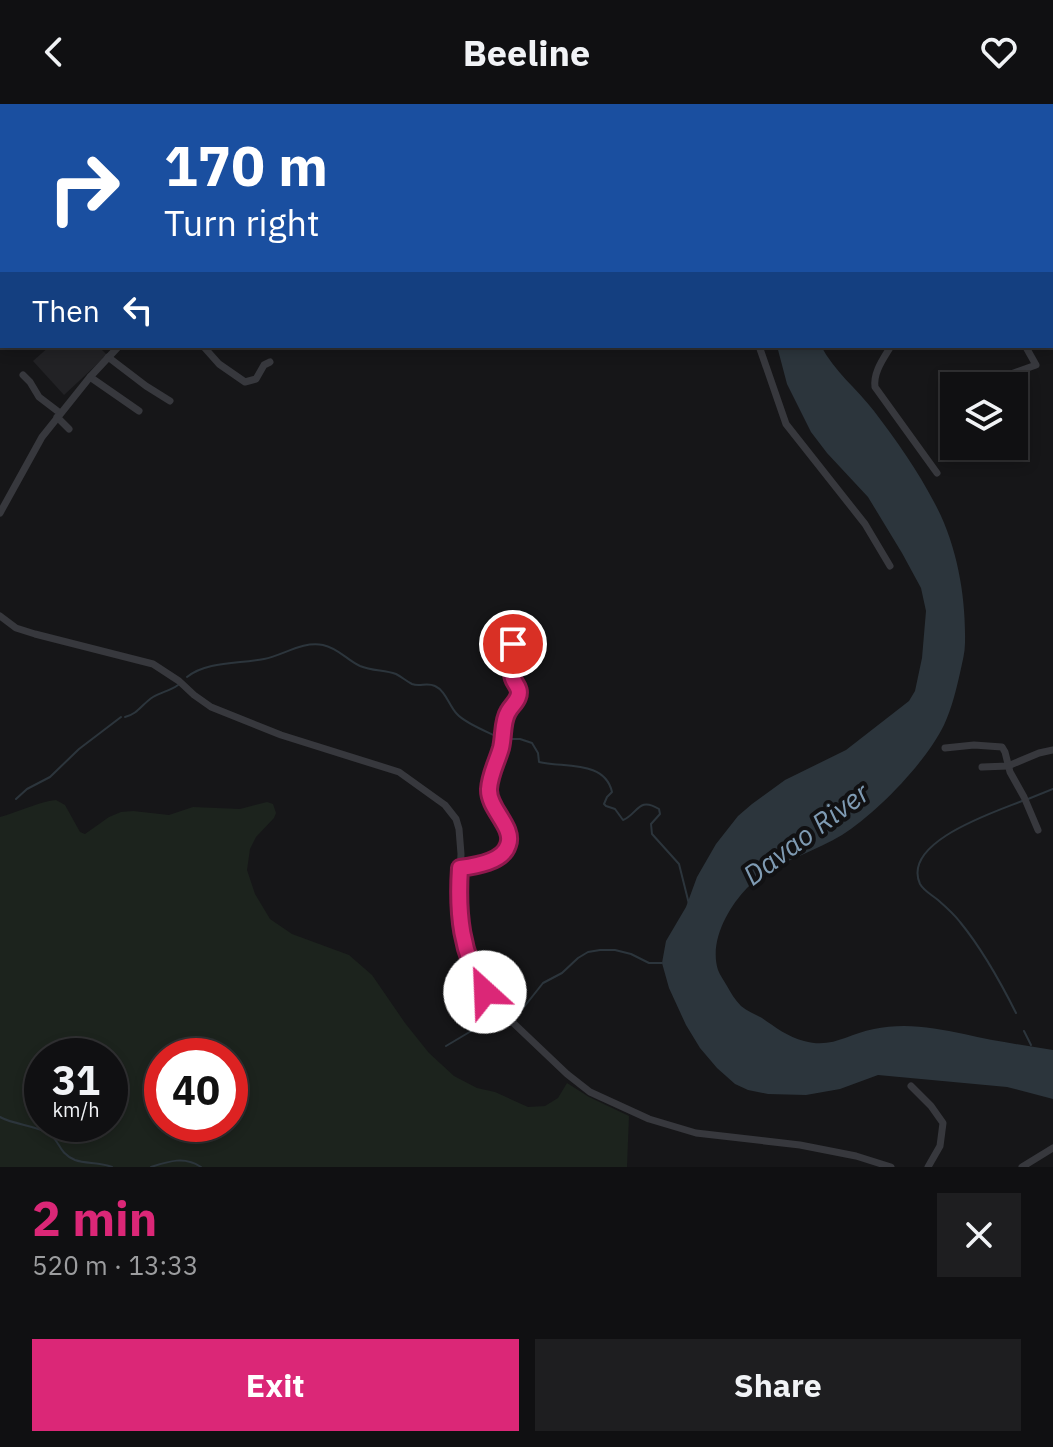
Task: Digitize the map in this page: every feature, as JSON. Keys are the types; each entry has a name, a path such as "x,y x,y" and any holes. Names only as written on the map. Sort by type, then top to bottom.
{"street":[{"path":"0,513 42,437 117,348"},
{"path":"205,348 219,364 249,383 270,362"},
{"path":"760,348 786,424 865,524 890,566"},
{"path":"890,348 877,371 875,387 937,473"},
{"path":"1016,372 1036,365 1028,348"},
{"path":"108,357 170,401"},
{"path":"23,375 69,429"},
{"path":"90,377 139,411"},
{"path":"1,619 35,634 153,664 211,707 281,735 399,772 445,805 459,829 458,912 478,981 508,1018 578,1084 600,1098 649,1119 696,1133 800,1145 856,1156 891,1167"},
{"path":"460,868 486,863 504,853 509,845 507,829 492,804 489,789 505,719 519,696 512,674 513,644"},
{"path":"945,748 974,745 1002,747 1038,830"},
{"path":"982,767 1008,766 1053,750"},
{"path":"911,1086 943,1123 940,1146 928,1167"},
{"path":"1022,1167 1053,1148"}],"shaded area":[{"path":"48,348 100,348 107,355 64,395 33,361"},
{"path":"56,800 65,805 80,832 85,834 121,812 169,815 193,807 240,809 267,802 273,804 276,813 256,837 250,849 247,870 255,894 270,919 292,934 349,955 372,975 429,1053 454,1076 528,1107 545,1106 558,1098 567,1083 629,1116 627,1167 0,1167 0,817"}],"water":[{"name":"Davao River","path":"778,348 822,348 874,411 914,467 949,535 964,607 965,647 949,712 925,755 899,786 856,825 830,842 769,871 747,888 733,905 718,937 718,970 741,1006 804,1041 823,1043 877,1028 912,1026 1053,1050 1053,1099 1007,1087 878,1075 840,1089 806,1095 748,1090 735,1084 700,1048 669,988 662,963 666,941 716,844 752,804 785,780 846,750 909,701 915,691 922,658 926,611 921,588 868,497 811,432 787,384"}],"waterway":[{"path":"187,677 204,668 264,659 308,645 323,645 360,666 396,674 412,684 435,686 461,718 500,738"},
{"path":"125,717 153,697 178,685"},
{"path":"16,799 27,789 50,777 79,749 121,717"},
{"path":"506,739 532,743 539,762 582,767 601,775 612,792 604,804 615,809 623,820 642,805 659,809 660,814 651,824 652,834 679,864 689,904"},
{"path":"1028,799 1053,789"},
{"path":"1016,1013 991,966 958,919 920,884 918,869 924,855 937,842 973,821 1022,801"},
{"path":"516,1017 543,983 562,973 588,952 615,950 649,963 662,963"},
{"path":"446,1046 483,1024 505,1022"},
{"path":"1024,1031 1031,1045"},
{"path":"0,1117 48,1133 65,1154 75,1160 112,1167"},
{"path":"151,1167 171,1161 201,1167"}],"route":[{"path":"485,992 471,965 458,912 460,868 486,863 504,853 509,845 507,829 492,804 489,789 505,719 519,696 512,679 513,644"}]}
